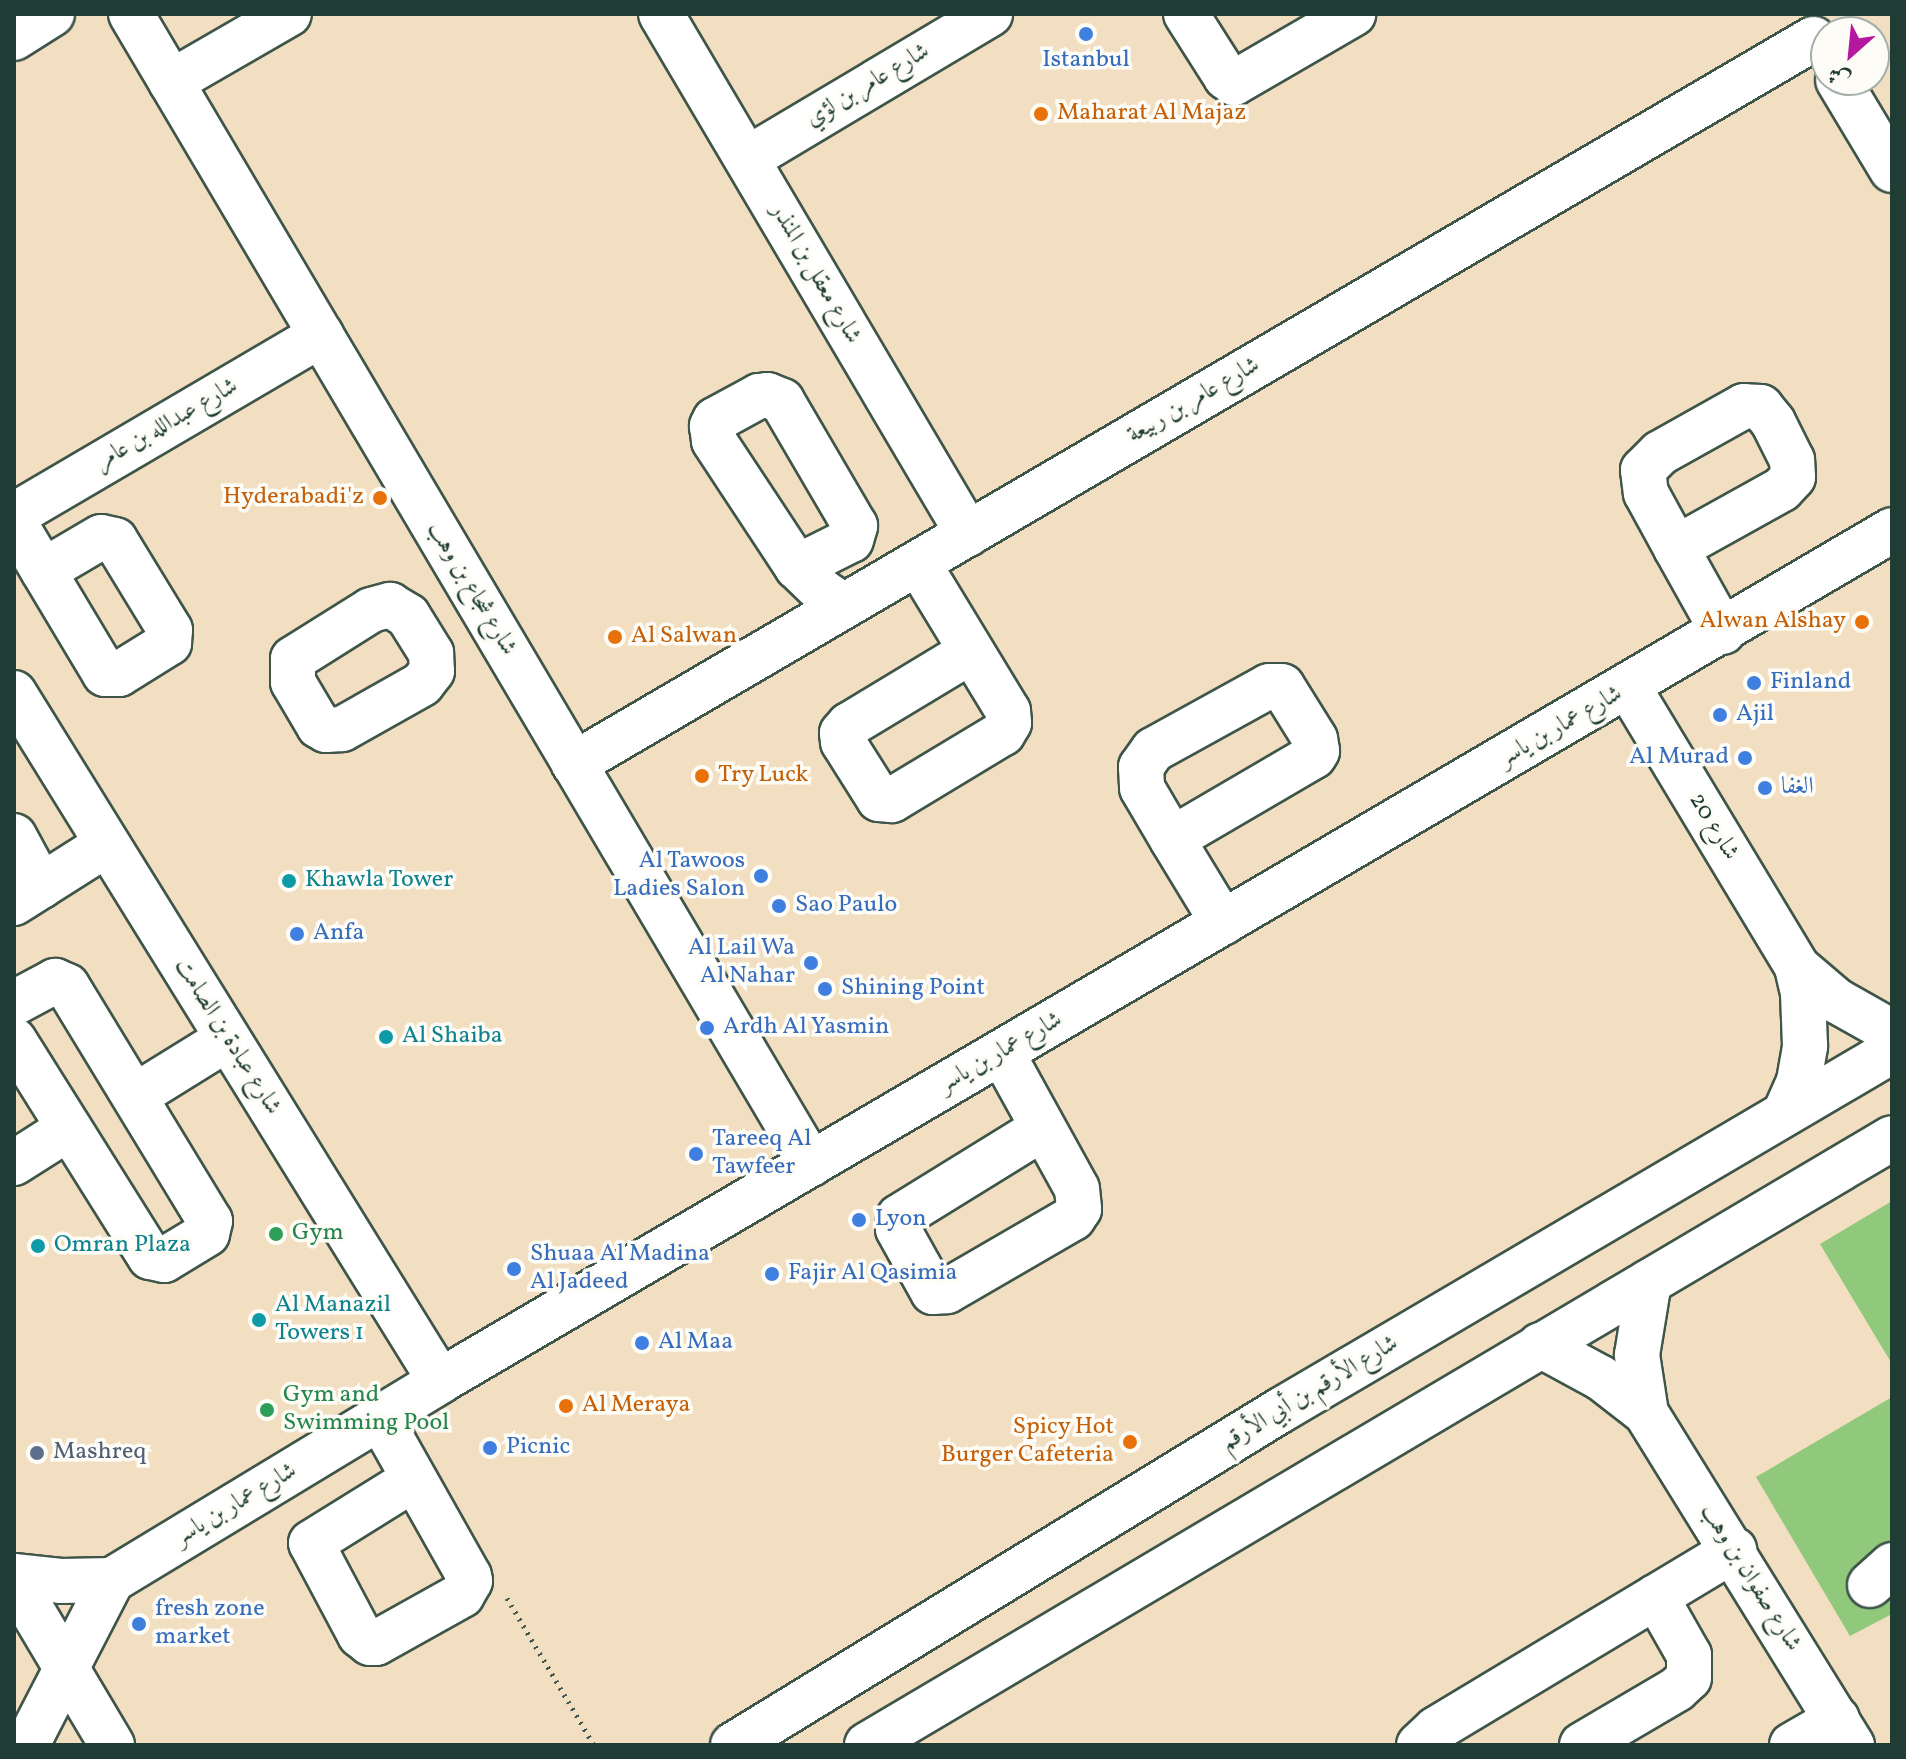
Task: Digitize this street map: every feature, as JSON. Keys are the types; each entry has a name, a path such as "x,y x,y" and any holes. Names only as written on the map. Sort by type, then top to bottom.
{"main road":[{"path":"14,38 52,14"},
{"name":"شارع شجاع بن وهب","path":"131,14 811,1164"},
{"path":"171,82 289,14"},
{"name":"شارع معقل بن المنذر","path":"661,14 968,534"},
{"name":"شارع عامر بن لؤي","path":"747,159 990,14"},
{"path":"1186,14 1226,77 1234,83 1353,14"},
{"name":"شارع عامر بن ربيعة","path":"574,764 1810,39"},
{"path":"1848,96 1892,170"},
{"name":"شارع عبدالله بن عامر","path":"14,515 321,335"},
{"path":"14,522 43,571"},
{"name":"شارع عمار بن ياسر","path":"112,1580 440,1381 1629,688 1892,530"},
{"path":"1676,548 1723,632"},
{"path":"918,563 970,652"},
{"path":"797,567 823,592 844,606"},
{"path":"422,638 479,603"},
{"name":"شارع 20","path":"1629,688 1797,967 1803,993 1805,1046 1799,1081 1785,1113"},
{"name":"شارع عبادة بن الصامت","path":"14,693 440,1381"},
{"path":"14,836 28,894 107,844"},
{"path":"1172,839 1223,923"},
{"name":"شارع 20","path":"1797,967 1837,1001 1892,1032"},
{"path":"14,1003 62,981 135,1096 211,1226 207,1234 164,1260 154,1260 146,1253 14,1040"},
{"path":"135,1096 227,1039"},
{"name":"شارع الأرقم بن أبي الأرقم","path":"733,1745 1281,1410 1892,1051"},
{"path":"1002,1053 1043,1128"},
{"path":"14,1163 69,1128"},
{"path":"867,1745 928,1730 1540,1345 1892,1138"},
{"name":"شارع صفوان بن وهب","path":"1646,1413 1637,1355 1649,1282"},
{"name":"شارع صفوان بن وهب","path":"1540,1345 1601,1378 1646,1413 1845,1732"},
{"path":"380,1418 414,1479"},
{"path":"1419,1745 1436,1729 1734,1550"},
{"path":"14,1578 112,1580 67,1667 29,1726"},
{"path":"14,1578 112,1745"},
{"path":"1582,1745 1677,1689 1689,1678 1689,1655 1656,1597"},
{"path":"1792,1745 1845,1732"}],"green space":[{"path":"1892,1201 1892,1364 1820,1244"},
{"path":"1892,1397 1892,1614 1850,1636 1756,1477"}],"place":[{"name":"Istanbul","path":"1086,34"},
{"name":"Maharat Al Majaz","path":"1041,114"},
{"name":"Hyderabadi'z","path":"380,498"},
{"name":"Alwan Alshay","path":"1862,622"},
{"name":"Al Salwan","path":"615,637"},
{"name":"Finland","path":"1754,683"},
{"name":"Ajil","path":"1720,715"},
{"name":"Al Murad","path":"1745,758"},
{"name":"Try Luck","path":"702,776"},
{"name":"الغفا","path":"1765,788"},
{"name":"Al Tawoos Ladies Salon","path":"761,876"},
{"name":"Khawla Tower","path":"289,881"},
{"name":"Sao Paulo","path":"779,906"},
{"name":"Anfa","path":"297,934"},
{"name":"Al Lail Wa Al Nahar","path":"811,963"},
{"name":"Shining Point","path":"825,989"},
{"name":"Ardh Al Yasmin","path":"707,1028"},
{"name":"Al Shaiba","path":"386,1037"},
{"name":"Tareeq Al Tawfeer","path":"696,1154"},
{"name":"Lyon","path":"859,1220"},
{"name":"Gym","path":"276,1234"},
{"name":"Omran Plaza","path":"38,1246"},
{"name":"Shuaa Al Madina Al Jadeed","path":"514,1269"},
{"name":"Fajir Al Qasimia","path":"772,1274"},
{"name":"Al Manazil Towers 1","path":"259,1320"},
{"name":"Al Maa","path":"642,1343"},
{"name":"Al Meraya","path":"566,1406"},
{"name":"Gym and Swimming Pool","path":"267,1410"},
{"name":"Spicy Hot Burger Cafeteria","path":"1130,1442"},
{"name":"Picnic","path":"490,1448"},
{"name":"Mashreq","path":"37,1453"},
{"name":"fresh zone market","path":"139,1624"}]}
